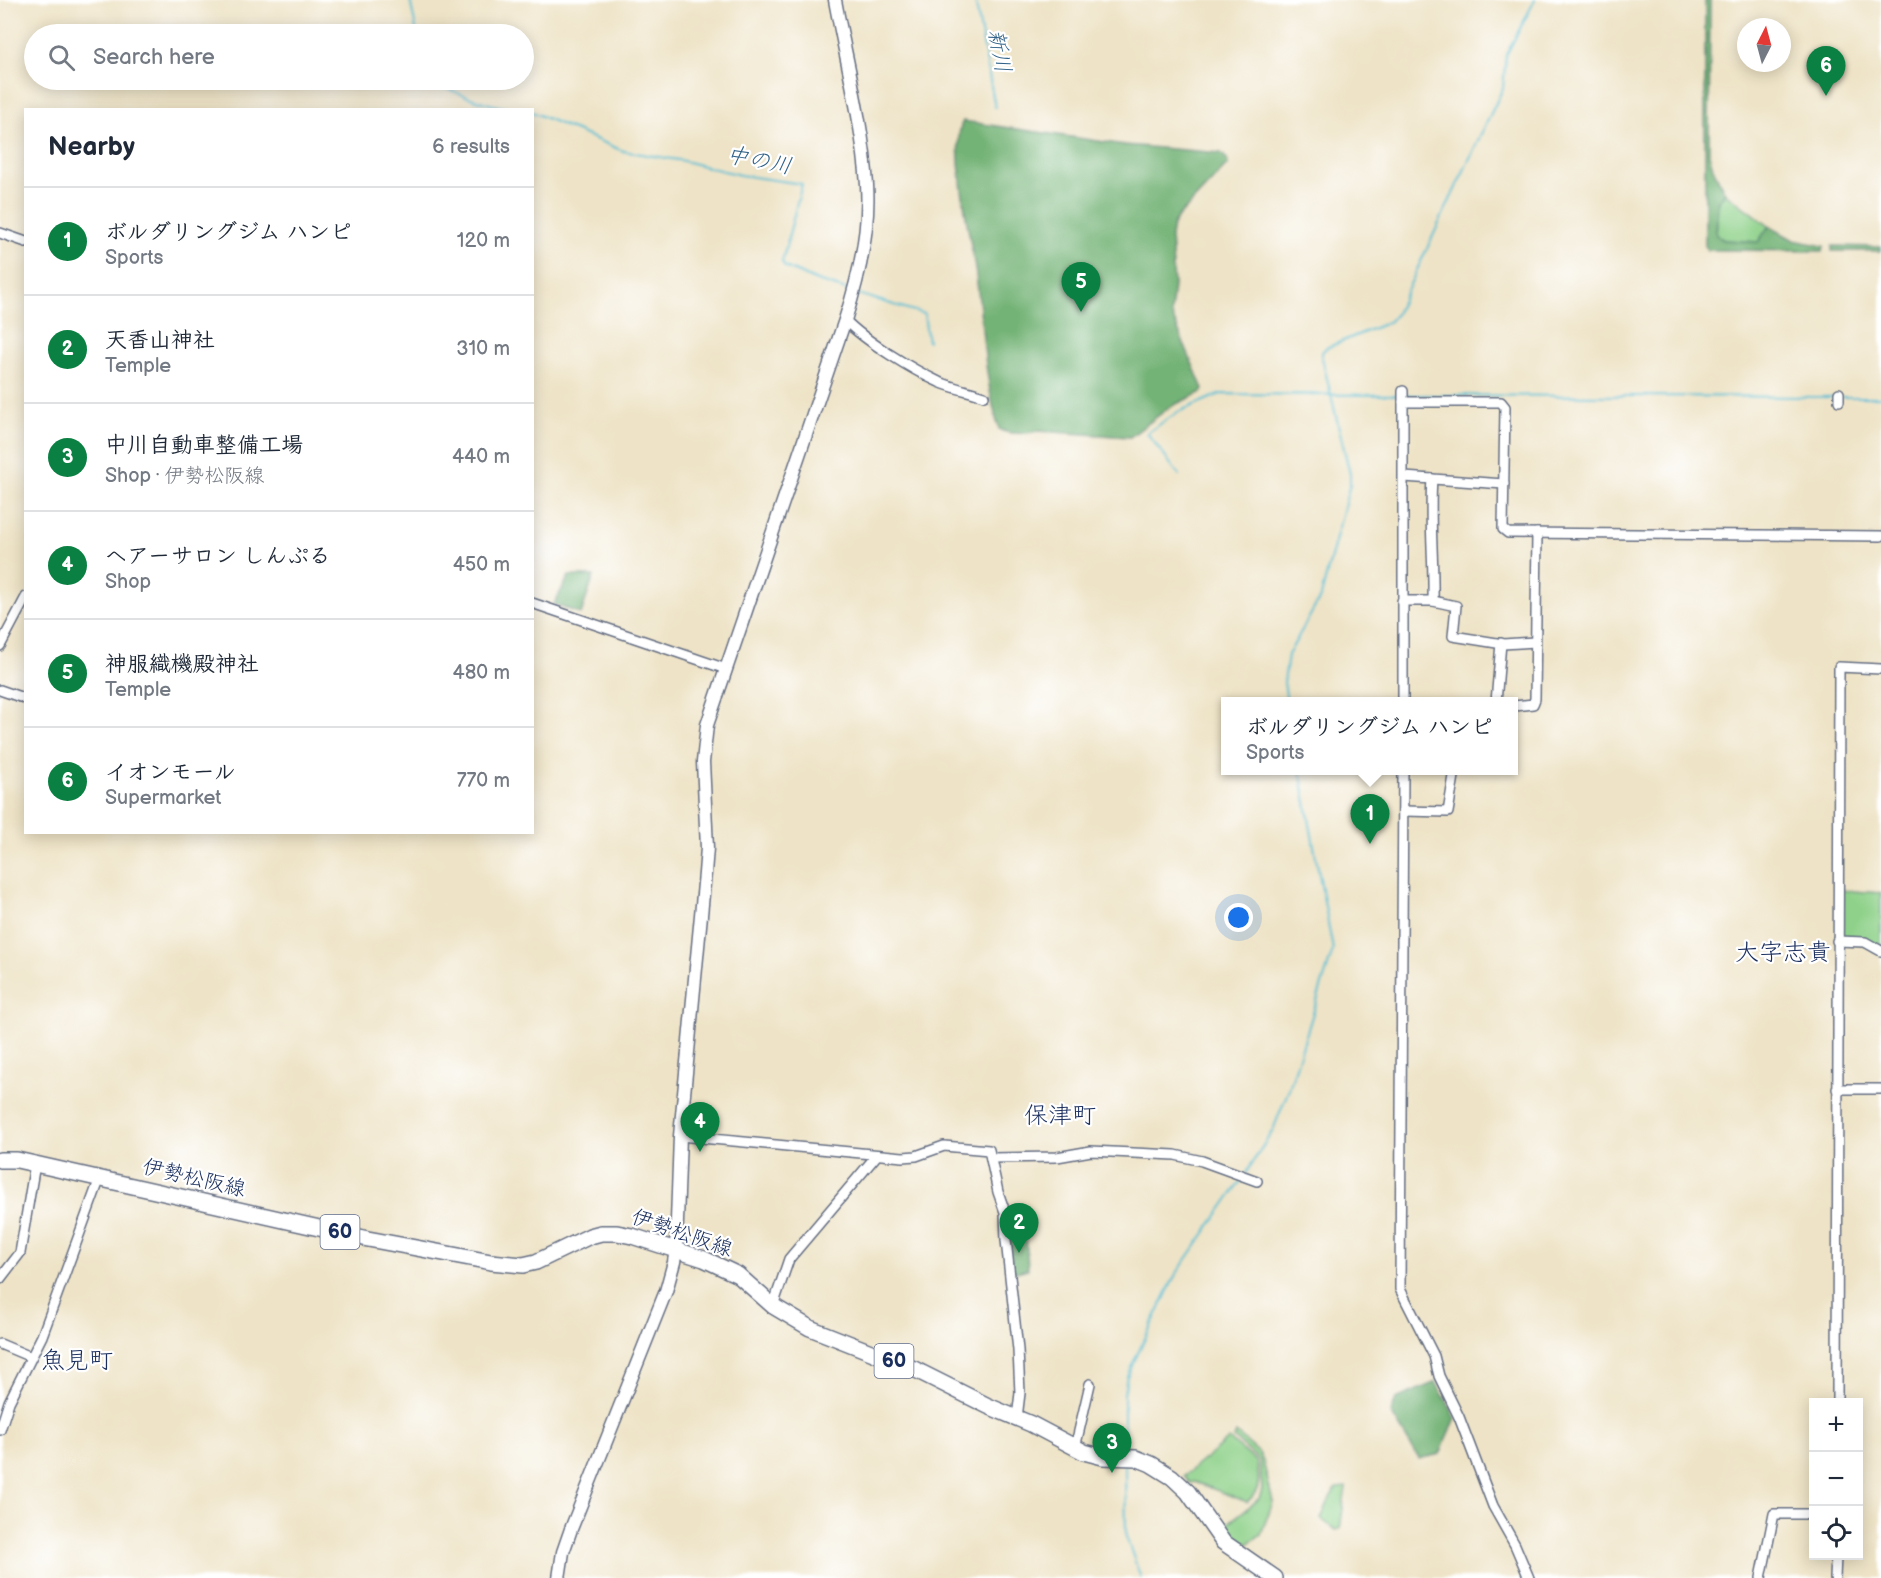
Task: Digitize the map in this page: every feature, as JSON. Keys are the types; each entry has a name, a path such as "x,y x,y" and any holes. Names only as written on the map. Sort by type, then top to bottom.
{"main road":[{"name":"伊勢松阪線","path":"0,1160 17,1160 368,1239 505,1264 523,1265 536,1262 601,1233 632,1236 676,1249 738,1275 773,1305 810,1328 914,1369 1075,1448 1094,1455 1142,1460 1172,1477 1188,1492 1222,1542 1275,1578"}],"street":[{"path":"559,1578 568,1537 666,1292 674,1262 680,1136 707,848 704,742 707,725 846,320 865,238 867,187 864,152 835,0"},
{"path":"0,233 24,241"},
{"path":"846,320 854,330 939,382 984,396"},
{"path":"1403,697 1403,397 1501,402 1505,407 1503,529 1508,533 1881,536"},
{"path":"1404,477 1504,484"},
{"path":"1432,479 1430,505 1434,559 1433,602"},
{"path":"1518,706 1533,704 1535,699 1537,533"},
{"path":"2,639 24,600"},
{"path":"1402,601 1433,602 1456,606 1453,636 1501,644 1535,642"},
{"path":"534,604 726,669"},
{"path":"1496,697 1501,644"},
{"path":"1837,1398 1839,667 1881,669"},
{"path":"0,690 24,698"},
{"path":"1403,775 1400,1289 1434,1356 1439,1376 1459,1417 1493,1506 1515,1545 1528,1578"},
{"path":"1403,811 1448,812 1454,775"},
{"path":"1837,941 1865,942 1881,951"},
{"path":"1837,1089 1881,1089"},
{"path":"680,1136 877,1155 916,1156 944,1146 989,1150 1005,1212 1018,1350 1020,1393 1017,1418"},
{"path":"991,1158 1057,1157 1091,1151 1180,1156 1202,1161 1248,1178"},
{"path":"773,1305 789,1259 877,1155"},
{"path":"0,1279 20,1253 35,1164"},
{"path":"0,1430 9,1402 42,1336 100,1178"},
{"path":"0,1344 31,1357"},
{"path":"1075,1448 1090,1384"},
{"path":"1761,1578 1774,1514 1809,1514"},
{"path":"1835,1578 1836,1560"}],"green space":[{"path":"1705,0 1710,0 1709,154 1725,193 1718,201 1716,235 1724,240 1758,242 1769,226 1794,240 1824,246 1823,251 1707,250 1705,245"},
{"path":"963,121 1125,145 1221,153 1227,159 1228,164 1178,217 1173,225 1171,236 1174,285 1171,313 1203,389 1202,392 1170,407 1130,437 1037,431 1018,433 999,429 987,372 976,275 960,172 959,133"},
{"path":"1725,193 1769,226 1759,242 1724,240 1716,235 1718,201"},
{"path":"1832,246 1881,247 1881,251 1832,251"},
{"path":"569,576 594,576 581,614 554,604"},
{"path":"1839,890 1881,893 1881,948 1839,939"},
{"path":"1026,1234 1028,1269 1013,1273 1009,1235"},
{"path":"1436,1382 1456,1418 1440,1454 1419,1459 1391,1413 1396,1399"},
{"path":"1236,1433 1259,1453 1273,1502 1261,1534 1248,1544 1222,1528 1259,1499 1262,1489 1260,1461 1234,1438"},
{"path":"1229,1439 1257,1462 1259,1479 1257,1488 1247,1502 1195,1482 1190,1483 1184,1476"},
{"path":"1346,1487 1340,1529 1336,1530 1321,1519 1337,1488"}],"waterway":[{"name":"中の川","path":"410,0 415,24"},
{"name":"新川","path":"975,0 995,107"},
{"path":"1286,697 1284,682 1288,655 1321,596 1350,484 1350,474 1322,352 1326,348 1389,322 1396,314 1503,88 1506,55 1535,0"},
{"name":"中の川","path":"451,90 505,108"},
{"name":"中の川","path":"534,113 623,151 684,161 740,175 802,184 782,262 785,267 817,281 850,291"},
{"name":"中の川","path":"858,294 924,314 928,342"},
{"path":"1179,475 1147,433 1178,412 1220,394 1401,395"},
{"path":"1407,395 1836,397"},
{"path":"1842,397 1881,397"},
{"path":"1246,1173 1273,1130 1289,1089 1333,950 1301,775"},
{"path":"1124,1452 1124,1394 1127,1376 1175,1276 1243,1178"},
{"path":"1125,1463 1126,1537 1141,1578"}],"place":[{"name":"イオンモール","path":"1826,96"},
{"name":"神服織機殿神社","path":"1081,312"},
{"name":"ボルダリングジム ハンピ","path":"1370,844"},
{"name":"ヘアーサロン しんぷる","path":"700,1152"},
{"name":"天香山神社","path":"1019,1253"},
{"name":"中川自動車整備工場","path":"1112,1473"}],"district":[{"name":"大字志貴","path":"1783,952"},
{"name":"保津町","path":"1060,1115"},
{"name":"魚見町","path":"77,1360"}]}
